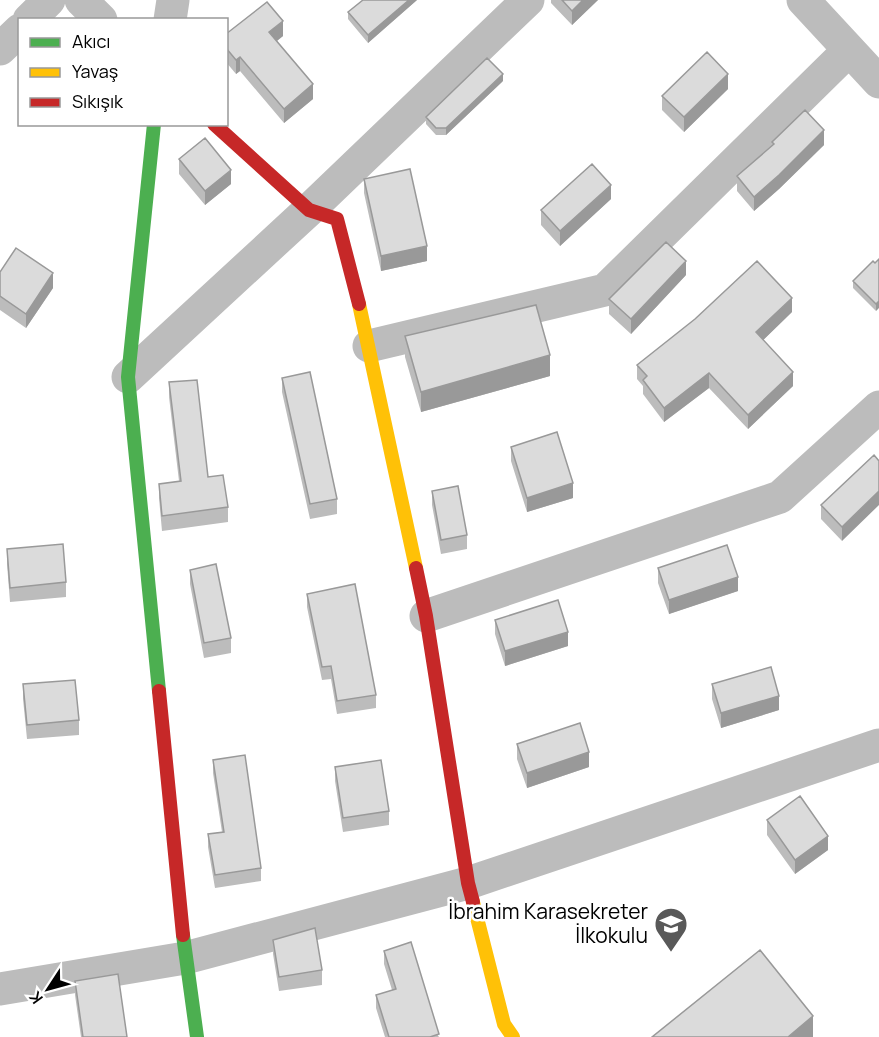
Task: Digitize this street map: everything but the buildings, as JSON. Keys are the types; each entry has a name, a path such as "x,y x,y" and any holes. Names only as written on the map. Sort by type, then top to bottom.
{"street":[{"path":"32,18 49,0"},
{"path":"81,0 99,18"},
{"path":"170,18 173,0"},
{"path":"128,376 309,210 528,0"},
{"path":"803,0 879,82"},
{"path":"0,50 18,32"},
{"path":"369,346 605,290 849,50"},
{"path":"154,126 128,376 185,958 198,1037"},
{"path":"216,126 309,210 337,219 369,346 426,616 468,883 504,1024 513,1037"},
{"path":"426,616 780,497 879,407"},
{"path":"0,989 185,958 468,883 879,745"}],"traffic: fast":[{"path":"154,126 128,377 159,691"},
{"path":"183,935 197,1037"}],"traffic: slow":[{"path":"359,304 416,568"},
{"path":"473,902 504,1024 513,1037"}],"traffic: jam":[{"path":"216,126 309,210 337,219 359,304"},
{"path":"416,568 473,902"},
{"path":"159,691 183,935"}],"place":[{"name":"İbrahim Karasekreter İlkokulu","path":"671,953"}]}
